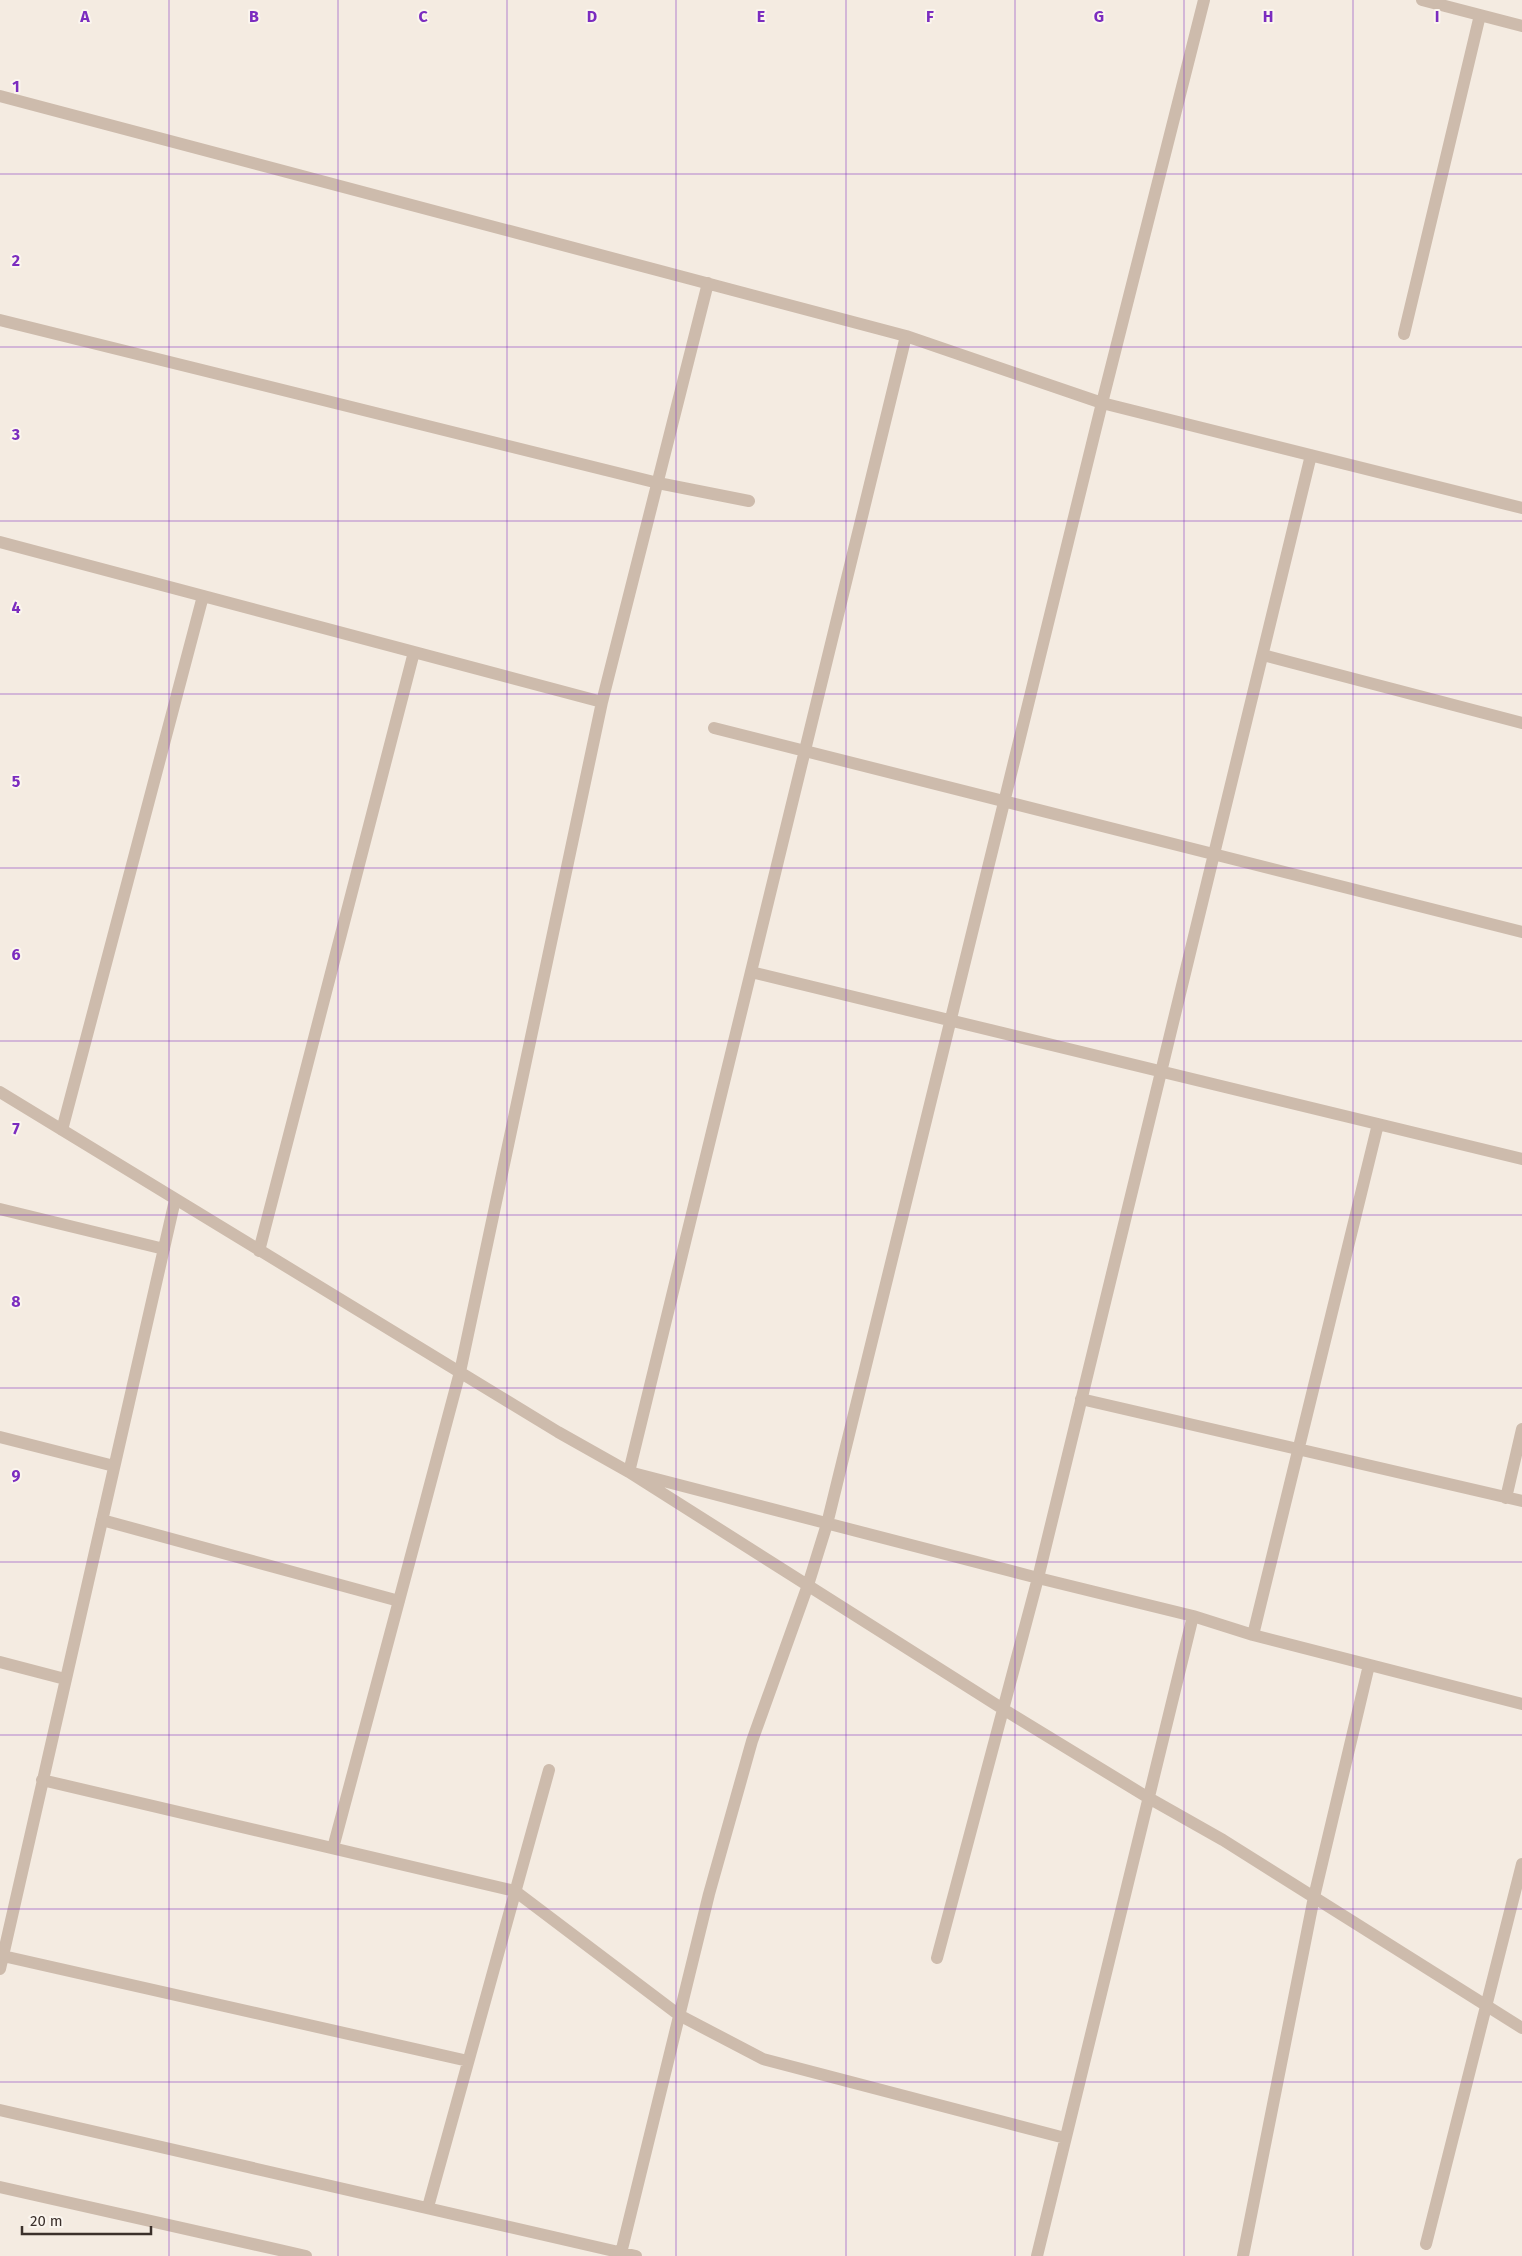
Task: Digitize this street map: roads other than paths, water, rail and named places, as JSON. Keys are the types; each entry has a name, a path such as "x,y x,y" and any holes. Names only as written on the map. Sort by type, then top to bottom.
{"street":[{"path":"621,2253 708,1894 752,1741 808,1585 827,1524 1102,403 1204,0"},
{"path":"1422,0 1522,26"},
{"path":"1404,334 1480,15"},
{"path":"0,96 906,336 1102,403 1522,508"},
{"path":"333,1848 460,1372 602,702 708,283"},
{"path":"0,320 658,483 749,501"},
{"path":"629,1472 906,336"},
{"path":"937,1958 1038,1578 1311,455"},
{"path":"0,542 602,702"},
{"path":"62,1130 203,596"},
{"path":"259,1250 414,652"},
{"path":"1263,655 1522,723"},
{"path":"714,728 1522,932"},
{"path":"751,972 1522,1159"},
{"path":"0,1092 558,1432 629,1472 1003,1708 1148,1797 1224,1840 1522,2028"},
{"path":"1253,1635 1378,1124"},
{"path":"175,1200 1,1962 468,2061"},
{"path":"0,1209 164,1249"},
{"path":"1081,1399 1522,1502"},
{"path":"1506,1498 1522,1429"},
{"path":"0,1437 114,1466"},
{"path":"629,1472 1192,1616 1253,1635 1522,1704"},
{"path":"102,1520 399,1601"},
{"path":"1037,2256 1192,1616"},
{"path":"0,1662 65,1679"},
{"path":"1243,2256 1314,1897 1369,1665"},
{"path":"428,2207 549,1770"},
{"path":"42,1780 516,1891 679,2015 763,2059 1066,2138"},
{"path":"1426,2244 1522,1864"},
{"path":"0,2110 636,2256"},
{"path":"0,2187 306,2256"}]}
